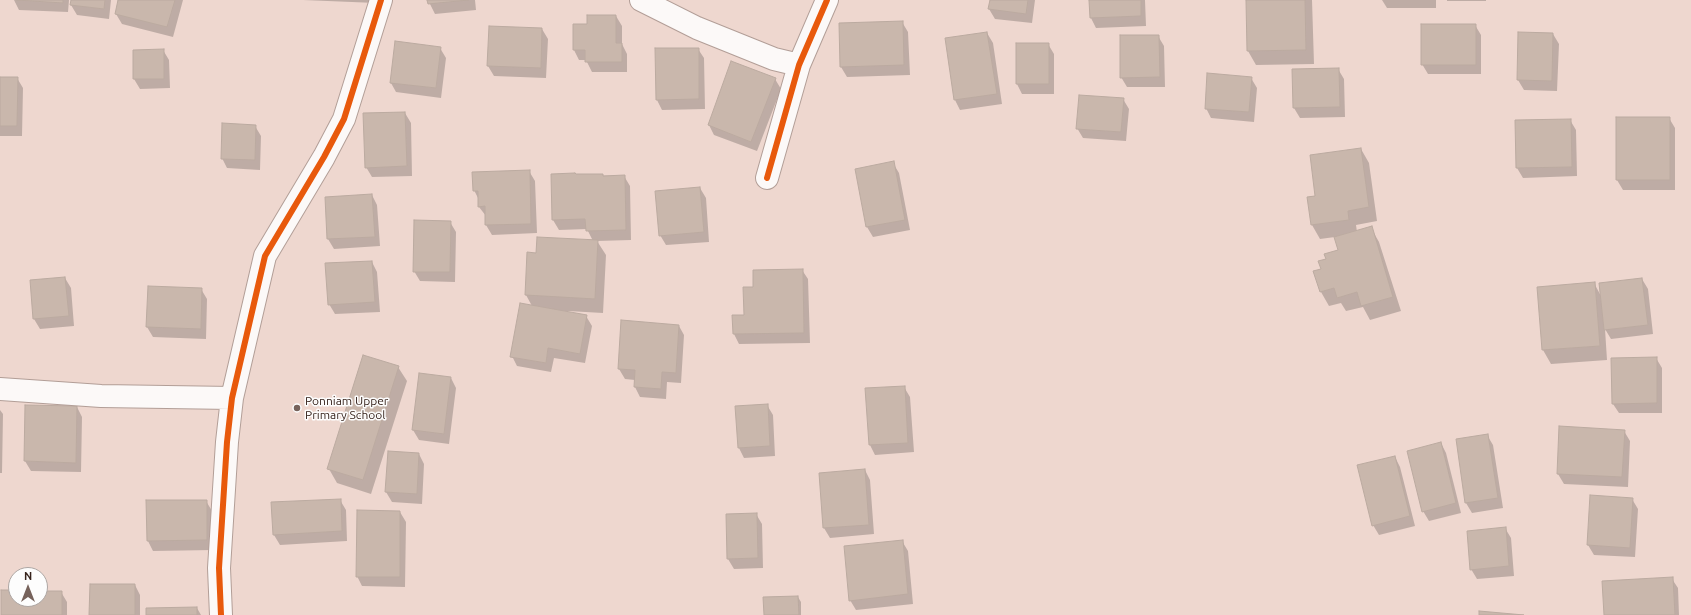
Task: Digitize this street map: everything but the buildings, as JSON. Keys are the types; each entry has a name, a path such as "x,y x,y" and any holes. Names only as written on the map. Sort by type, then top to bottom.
{"street":[{"path":"221,615 220,560 232,398 265,256 324,157 344,119 381,0"},
{"path":"641,0 697,28 774,59 799,65"},
{"path":"766,178 799,65 827,0"},
{"path":"0,389 101,396 232,398"}],"cycle path":[{"path":"221,615 219,568 227,442 232,398 265,256 324,157 344,119 381,0"},
{"path":"767,178 799,65 827,0"}],"place":[{"name":"Ponniam Upper Primary School","path":"297,408"}]}
